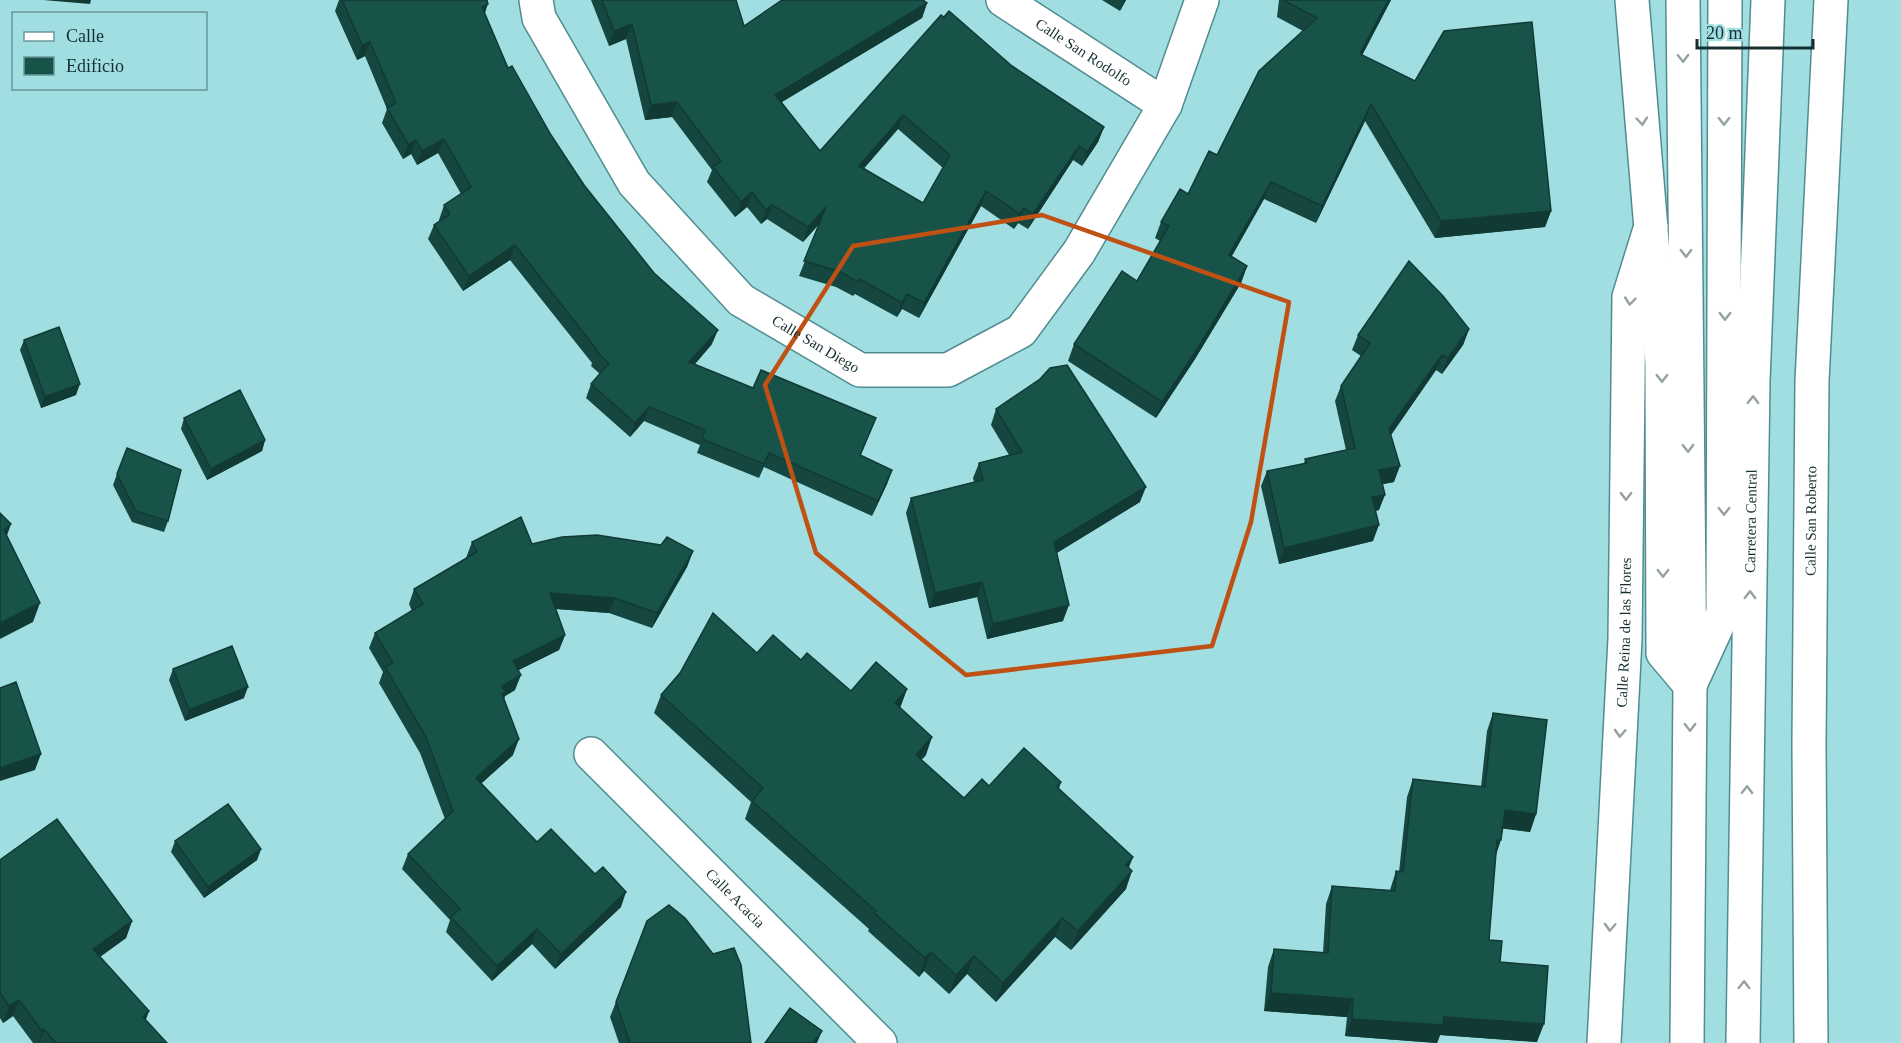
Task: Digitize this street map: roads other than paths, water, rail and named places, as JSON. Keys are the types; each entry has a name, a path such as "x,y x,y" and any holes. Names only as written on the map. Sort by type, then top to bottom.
{"main road":[{"name":"Calle San Diego","path":"536,0 539,18 634,183 741,300 860,369 948,370 1021,331 1078,252 1165,105 1202,0"},
{"name":"Calle San Rodolfo","path":"1003,0 1165,105"},
{"path":"1632,0 1662,362 1663,653 1690,685"},
{"path":"1683,0 1690,685 1687,1043"},
{"path":"1690,685 1723,614 1725,0"},
{"name":"Carretera Central","path":"1743,1043 1753,381 1768,0"},
{"name":"Calle San Roberto","path":"1811,1043 1809,732 1812,381 1831,0"},
{"name":"Calle Reina de las Flores","path":"1604,1043 1625,639 1629,297 1651,225"},
{"name":"Calle Acacia","path":"591,754 880,1043"}]}
